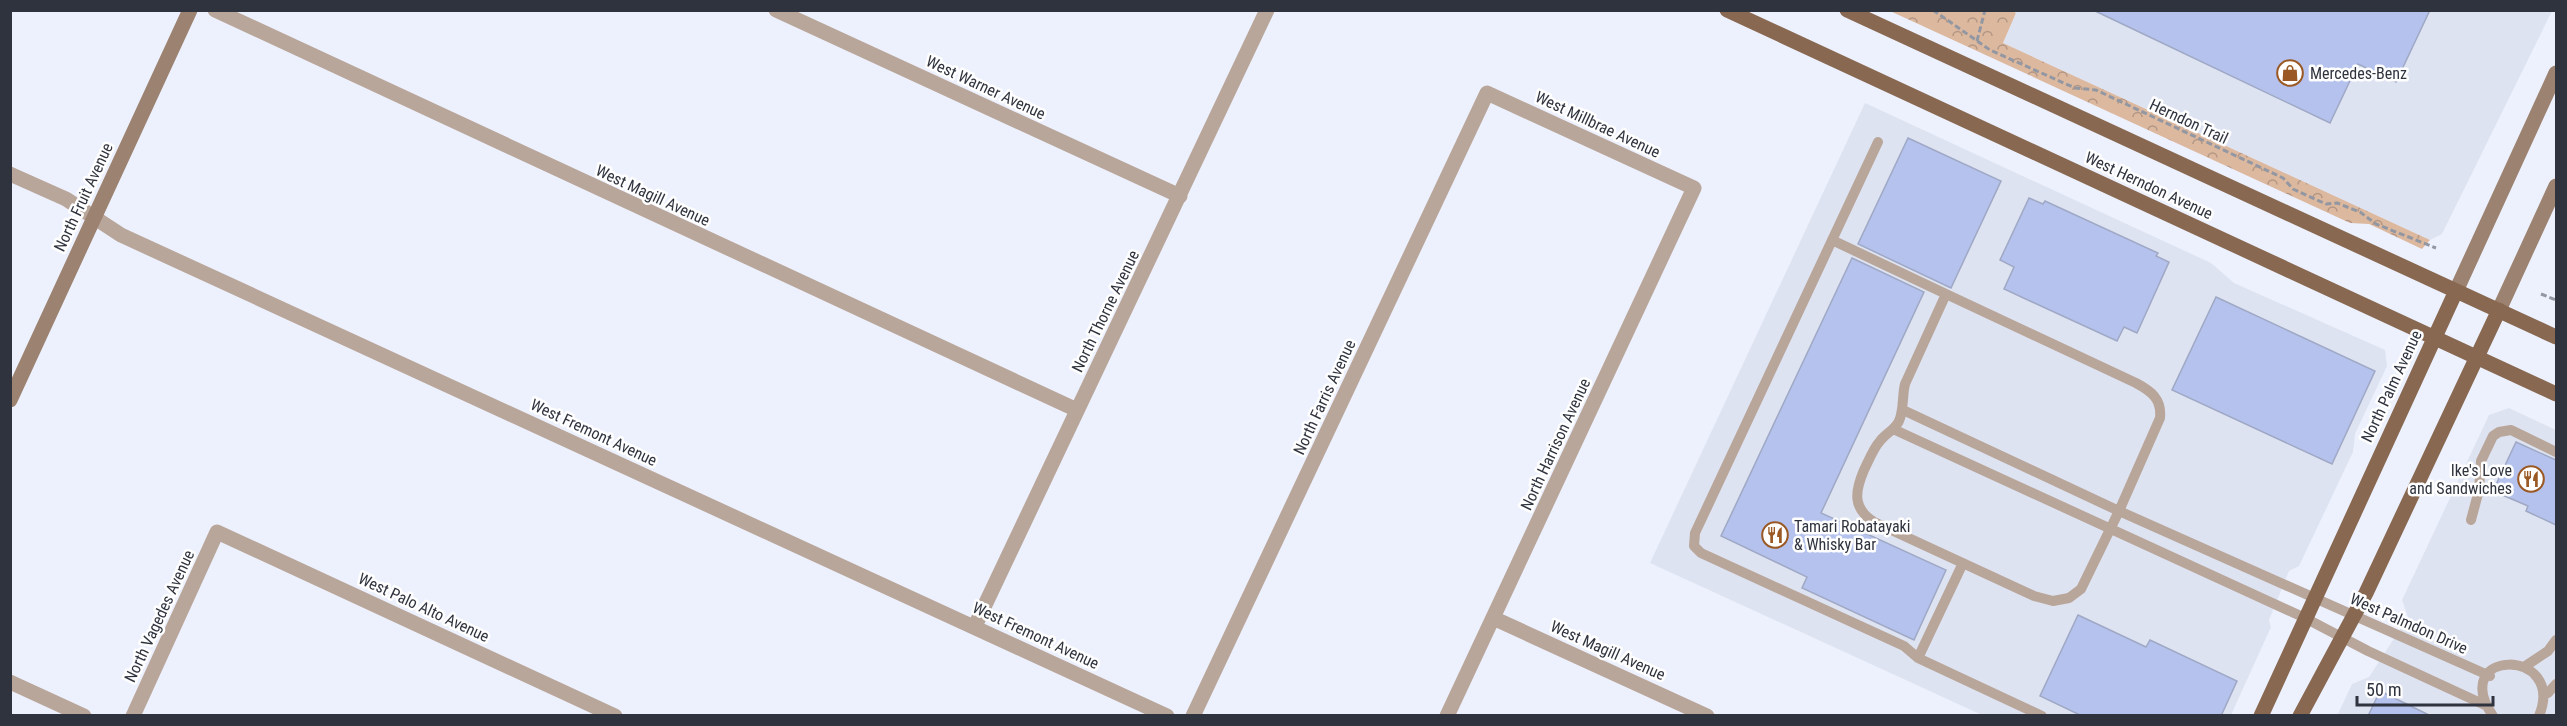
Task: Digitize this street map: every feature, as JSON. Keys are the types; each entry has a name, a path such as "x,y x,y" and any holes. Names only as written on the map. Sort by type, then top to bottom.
{"main road":[{"name":"West Herndon Avenue","path":"1727,10 2556,394"},
{"name":"West Herndon Avenue","path":"1847,10 2556,337"},
{"name":"North Palm Avenue","path":"2260,716 2456,291"},
{"path":"2300,716 2354,615 2499,310"}],"street":[{"name":"North Fruit Avenue","path":"10,400 190,10"},
{"name":"West Magill Avenue","path":"215,10 1077,410"},
{"name":"West Warner Avenue","path":"776,10 1180,196"},
{"name":"North Thorne Avenue","path":"975,626 1267,10"},
{"name":"North Palm Avenue","path":"2456,291 2556,73"},
{"name":"West Millbrae Avenue","path":"1487,93 1694,188"},
{"name":"North Farris Avenue","path":"1193,716 1487,93"},
{"name":"West Fremont Avenue","path":"10,174 66,199 121,235 1167,716"},
{"path":"2499,310 2556,186"},
{"name":"North Harrison Avenue","path":"1447,716 1694,188"},
{"name":"North Vagedes Avenue","path":"133,716 217,532"},
{"name":"West Palo Alto Avenue","path":"217,532 615,716"},
{"name":"West Magill Avenue","path":"1493,618 1707,716"},
{"path":"10,682 84,716"}],"lane":[{"path":"1878,142 1695,533 1694,546 1701,553 1904,646 1918,658 2042,716"},
{"path":"1832,240 2136,383 2154,395 2159,402 2160,418 2119,511 2081,589 2069,598 2043,600 1875,522 1861,510 1856,494 1858,485 1872,452 1881,439 1893,429 1903,410 1901,398 1905,384 1946,294"},
{"name":"West Palmdon Drive","path":"1903,410 2119,511 2490,676"},
{"path":"1893,429 2305,618 2490,711"},
{"path":"2471,520 2479,490 2481,461 2493,436 2499,432 2511,430 2556,452"},
{"path":"1918,658 1963,563"},
{"path":"2527,665 2548,651 2556,640"},
{"path":"2490,711 2484,694 2490,676 2503,665 2515,662 2527,665 2541,676 2547,693 2545,705 2539,716"},
{"path":"2547,693 2556,684"}],"path":[{"name":"Herndon Trail","path":"1933,10 1990,50 2075,88 2096,90 2283,178 2293,189 2326,204 2337,203 2360,212 2376,224 2436,248"},
{"path":"1977,41 1985,10"},
{"path":"2541,294 2556,300"}],"shaded area":[{"path":"2017,11 2552,11 2442,234 2430,240 2003,43"},
{"path":"1865,103 2211,263 2234,283 2385,350 2387,366 2355,434 2353,452 2299,566 2289,571 2269,620 2271,627 2231,715 1982,715 1650,563"},
{"path":"2509,408 2556,430 2556,715 2337,716 2352,684 2369,677 2408,617 2402,600 2489,415"}],"green space":[{"path":"1890,11 2013,11 2016,13 2003,43 2430,240 2422,249 2369,224 2350,223"}],"building":[{"name":"Mercedes-Benz","path":"2093,10 2430,10 2396,82 2358,64 2330,123"},
{"path":"1908,138 2001,181 1951,288 1858,244"},
{"path":"2029,198 2043,204 2045,201 2158,253 2156,256 2169,262 2137,333 2124,327 2117,341 2004,289 2014,267 2000,260"},
{"path":"1852,258 1924,292 1821,513 1946,570 1914,640 1802,588 1807,577 1721,536"},
{"path":"2216,297 2375,371 2332,464 2172,390"},
{"path":"2516,442 2556,460 2556,525 2526,511 2528,506 2493,491"},
{"path":"2078,615 2146,647 2150,640 2237,681 2221,716 2082,716 2040,696"},
{"path":"2380,691 2431,716 2368,716"}],"place":[{"name":"Mercedes-Benz","path":"2290,73"},
{"name":"Ike's Love and Sandwiches","path":"2531,479"},
{"name":"Tamari Robatayaki & Whisky Bar","path":"1775,535"}]}
